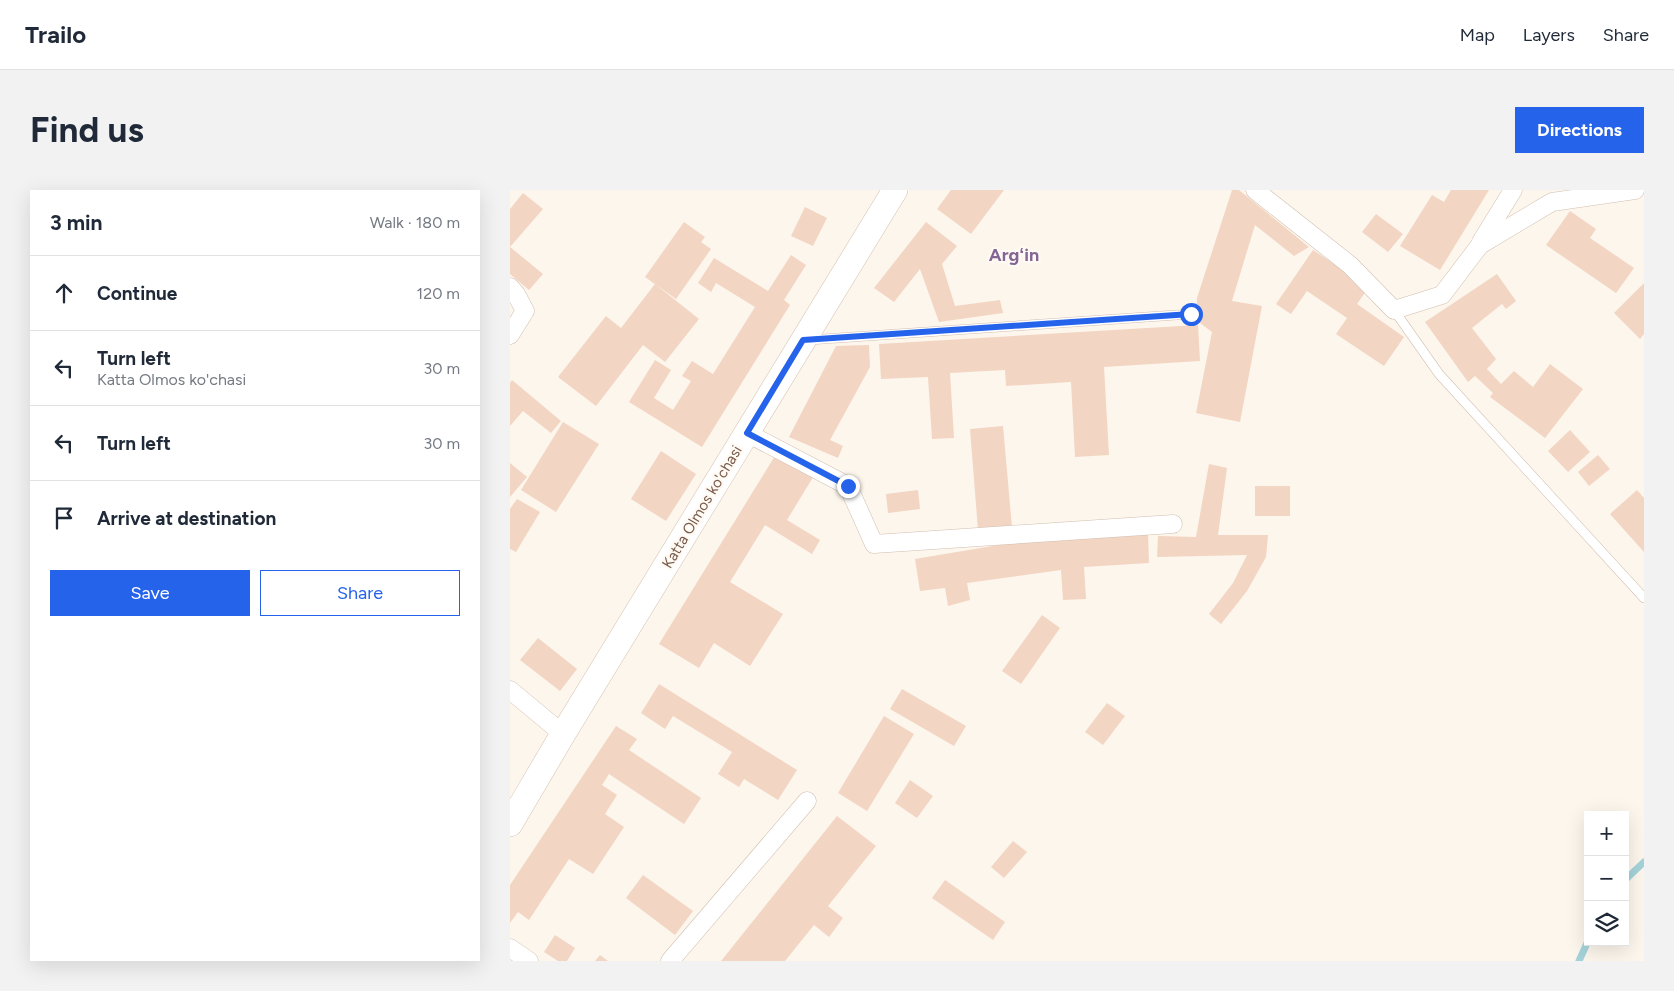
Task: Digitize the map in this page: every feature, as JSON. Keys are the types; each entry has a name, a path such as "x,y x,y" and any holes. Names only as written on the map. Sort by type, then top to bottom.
{"street":[{"name":"Katta Olmos ko'chasi","path":"510,824 895,190"},
{"path":"1255,190 1350,265 1394,310 1442,295 1480,245 1513,190"},
{"path":"1480,245 1552,202 1635,190"},
{"path":"510,287 525,311 510,334"},
{"path":"747,433 848,486 874,544 1173,524"},
{"path":"510,690 563,734"},
{"path":"670,961 807,801"},
{"path":"510,948 529,961"}],"lane":[{"path":"1394,310 1439,374 1644,598"},
{"path":"803,340 1191,314"}],"building":[{"path":"951,190 1004,190 971,234 937,209"},
{"path":"1232,190 1239,190 1309,247 1294,256 1255,225 1232,301 1262,306 1240,422 1196,413 1212,332 1196,320 1197,298"},
{"path":"1451,190 1489,190 1440,270 1400,246 1432,195 1444,202"},
{"path":"523,193 543,209 510,247 510,209"},
{"path":"805,207 827,218 813,246 791,236"},
{"path":"1570,211 1596,229 1590,238 1634,268 1616,293 1546,245"},
{"path":"1376,214 1403,234 1388,252 1362,232"},
{"path":"684,222 705,237 701,242 711,249 676,299 645,277"},
{"path":"926,222 957,246 942,264 955,306 1000,300 1003,313 939,322 920,269 894,302 874,288"},
{"path":"510,247 543,274 529,290 510,274"},
{"path":"1313,250 1369,287 1357,304 1404,337 1384,366 1336,334 1347,318 1307,291 1291,314 1276,304"},
{"path":"791,255 806,265 784,300 790,305 702,447 629,402 655,360 671,370 654,398 673,410 691,381 682,376 692,361 713,374 755,307 716,283 711,292 698,283 714,258 768,291"},
{"path":"1497,274 1516,301 1506,309 1502,304 1472,328 1496,359 1487,369 1501,384 1514,371 1533,387 1550,364 1583,389 1545,438 1490,397 1493,393 1475,376 1468,382 1425,322"},
{"path":"1644,283 1644,334 1640,339 1614,313"},
{"path":"655,284 699,319 665,362 643,345 596,406 558,377 606,316 621,328"},
{"path":"1198,325 1200,361 1104,367 1109,455 1075,457 1071,382 1006,386 1005,370 950,373 954,438 932,439 928,377 881,379 879,344"},
{"path":"869,345 870,367 830,440 843,446 838,458 789,437 836,346"},
{"path":"512,380 561,421 551,433 523,411 510,426 510,383"},
{"path":"563,422 599,444 556,512 521,490"},
{"path":"1003,426 1012,527 978,530 970,429"},
{"path":"1570,430 1590,452 1568,472 1548,451"},
{"path":"661,451 696,474 666,521 631,499"},
{"path":"778,451 815,474 787,520 820,540 812,554 765,525 730,582 783,614 750,666 714,643 699,668 659,644"},
{"path":"1598,455 1610,469 1589,486 1578,472"},
{"path":"510,463 527,477 510,497"},
{"path":"1209,464 1227,468 1218,535 1268,535 1266,557 1247,591 1221,624 1209,614 1233,583 1247,555 1157,557 1158,536 1196,537"},
{"path":"1255,486 1290,486 1290,516 1255,516"},
{"path":"918,490 920,509 888,513 886,494"},
{"path":"1637,490 1644,498 1644,552 1610,514"},
{"path":"517,499 540,512 516,552 510,549 510,509"},
{"path":"1148,532 1149,563 1084,567 1086,599 1063,600 1061,570 967,583 970,600 948,606 945,588 920,591 915,559 1022,541"},
{"path":"1042,615 1060,628 1021,684 1002,671"},
{"path":"538,638 577,669 560,691 520,660"},
{"path":"659,684 797,770 778,800 744,779 739,787 718,774 732,752 673,716 665,729 641,713"},
{"path":"902,689 966,726 954,746 890,709"},
{"path":"1107,703 1125,716 1103,745 1085,732"},
{"path":"884,716 914,734 867,811 838,793"},
{"path":"616,726 637,739 629,750 701,798 684,824 609,774 602,785 617,795 605,814 624,827 593,874 569,859 529,920 518,912 510,923 510,885"},
{"path":"910,780 933,796 917,818 895,803"},
{"path":"837,816 876,846 828,906 843,918 829,937 814,925 785,961 721,961"},
{"path":"1013,841 1027,852 1004,878 991,867"},
{"path":"643,875 693,911 675,935 626,898"},
{"path":"945,880 1005,922 993,940 932,898"},
{"path":"555,935 575,948 567,961 558,961 544,952"},
{"path":"600,955 608,961 595,961"}],"waterway":[{"path":"1629,876 1644,862"},
{"path":"1579,961 1586,946"}],"district":[{"name":"Argʻin","path":"1014,255"}],"route":[{"path":"848,486 747,433 803,340 1191,314"}]}
